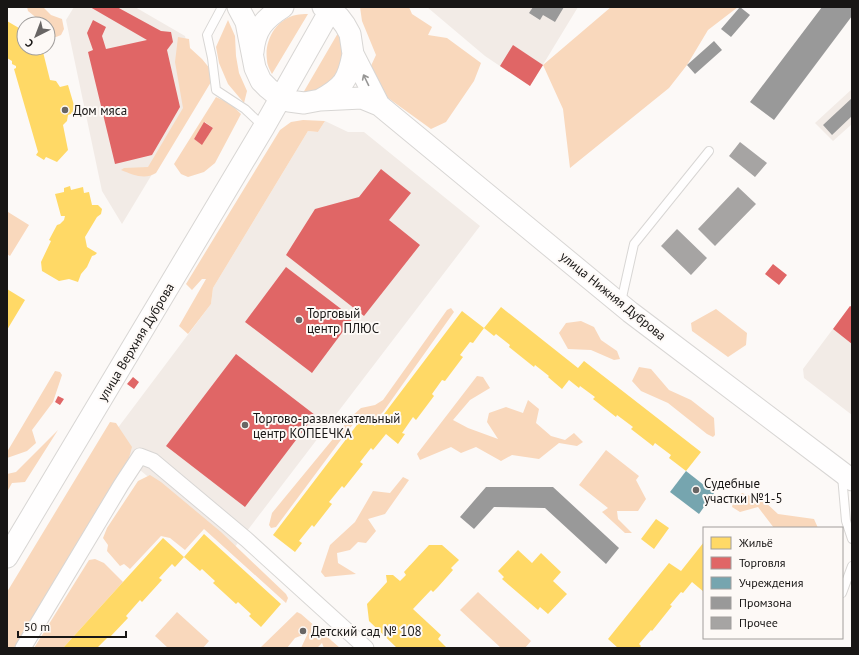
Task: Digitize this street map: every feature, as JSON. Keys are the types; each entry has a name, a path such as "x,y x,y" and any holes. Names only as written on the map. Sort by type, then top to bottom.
{"street":[{"name":"улица Нижняя Дуброва","path":"238,7 246,22 254,61 262,81 280,98 289,101 312,102 362,98 379,106 621,304 847,477"},
{"path":"264,127 263,108 254,61 254,42 258,31 270,15 283,7"},
{"name":"улица Верхняя Дуброва","path":"7,557 264,127 333,8 350,34"},
{"name":"улица Нижняя Дуброва","path":"350,34 353,54 379,106"},
{"name":"улица Верхняя Дуброва","path":"264,127 280,112 312,102 334,92 346,79 350,71 353,54"},
{"path":"23,648 140,456 153,461 246,539 366,648"}],"lane":[{"path":"222,7 207,35 212,58 216,90 245,109 264,127"},
{"path":"621,304 634,244 709,151"},
{"path":"847,477 846,521 852,539"},
{"path":"843,590 852,566"}],"shaded area":[{"path":"27,7 43,7 54,16 34,16 28,11"},
{"path":"74,7 135,7 185,36 198,98 122,224 102,191 66,20"},
{"path":"360,7 409,7 412,14 432,27 428,35 447,38 481,63 474,81 446,122 431,129 384,95 369,70 376,55 362,21"},
{"path":"427,7 578,7 530,86 485,56"},
{"path":"611,7 738,7 708,30 687,65 669,88 570,168 563,109 543,65"},
{"path":"308,14 272,74 268,64 267,46 273,32 277,26 289,17"},
{"path":"56,17 62,19 64,29 61,35 56,37"},
{"path":"228,20 235,36 239,73 247,91 244,103 228,84 219,63 216,47"},
{"path":"338,33 343,48 343,55 337,75 322,89 314,92 303,93"},
{"path":"178,37 189,39 190,48 211,70 211,82 156,173 148,176 130,174 121,170 124,168 148,167 183,108 175,62"},
{"path":"852,89 852,124 833,141 815,123"},
{"path":"216,97 231,104 241,114 215,163 204,172 188,177 181,174 174,164","holes":["205,122 213,128 202,144 194,139"]},
{"path":"303,120 325,121 318,132 308,131 213,288 211,304 188,334 179,326 206,279 202,279 192,290 186,284 280,130 291,122"},
{"path":"325,121 348,132 364,132 480,226 234,548 111,446 111,437 211,304 213,288 308,131 318,132"},
{"path":"8,212 29,225 10,256 7,254"},
{"path":"850,306 852,307 852,415 804,378 803,369"},
{"path":"451,308 454,312 383,412 375,420 363,414 349,429 276,527 271,528 269,525 272,513 351,417 361,408 375,405 383,400 447,310"},
{"path":"716,309 747,333 746,345 728,357 692,331 691,323"},
{"path":"581,321 594,327 601,340 617,351 620,359 614,360 591,350 568,349 559,333 566,323"},
{"path":"639,367 651,369 669,390 691,400 714,418 715,435 713,437 707,434 668,403 641,391 632,381"},
{"path":"55,371 60,372 62,375 53,402 32,430 36,443 27,451 7,458 7,452"},
{"path":"477,376 483,377 490,388 470,400 453,420 468,428 498,439 487,422 489,413 506,407 523,413 528,400 539,409 536,423 551,436 565,440 574,433 583,442 577,446 559,443 539,459 512,455 501,461 476,447 461,453 451,447 420,460 417,454"},
{"path":"110,422 116,423 132,447 129,458 14,648 7,648 7,592"},
{"path":"58,430 25,482 12,483 7,492 7,474 16,472"},
{"path":"606,450 639,476 636,480 646,499 638,511 617,511 618,519 632,533 625,533 602,512 608,508 579,485"},
{"path":"150,475 161,482 221,532 286,594 288,598 286,603 204,529 185,550 170,538 161,536 130,569 124,564 120,566 107,551 108,545 103,538 107,528 138,481"},
{"path":"403,477 409,480 385,514 368,519 376,531 366,543 358,542 350,550 337,553 338,563 356,574 325,577 321,572 330,545 355,522 373,491 390,493"},
{"path":"742,493 764,501 778,514 814,519 818,527 773,527 758,507 740,512 732,507 733,503"},
{"path":"95,559 104,563 123,582 63,648 34,648 89,560"},
{"path":"478,592 531,641 525,648 501,648 460,610"},
{"path":"177,612 209,641 203,648 168,648 155,636"},
{"name":"Детский сад № 108","path":"297,612 340,648 324,648 322,643 317,648 301,648 308,633 295,638 287,648 260,648"}],"building: Жильё":[{"path":"7,21 16,26 16,56 44,56 50,80 56,81 60,87 68,85 76,112 68,115 67,121 63,125 68,150 57,162 46,157 44,160 36,155 38,152 14,69 16,66 7,58"},
{"path":"70,186 71,190 83,187 84,193 89,192 92,205 98,205 102,209 101,214 97,217 85,237 87,247 97,253 92,256 78,282 69,279 59,281 42,271 41,262 51,241 49,240 57,225 64,220 65,216 61,216 55,194 64,192 64,188"},
{"path":"7,289 25,300 7,330"},
{"path":"501,307 578,368 584,361 701,452 686,471 669,458 671,455 655,443 653,446 631,429 633,427 617,415 616,417 593,399 595,397 580,386 579,388 569,380 562,389 548,377 549,376 535,365 534,367 509,347 510,345 496,334 494,336 484,328"},
{"path":"462,311 484,328 473,343 470,342 460,355 463,357 445,381 442,380 432,394 434,396 416,420 413,417 402,433 405,434 398,444 386,434 373,450 371,448 360,462 363,464 344,488 342,486 329,502 332,504 314,527 312,525 299,541 302,543 295,552 273,535 363,417 375,426"},
{"path":"656,519 669,528 654,549 641,539"},
{"path":"204,534 281,604 261,627 249,616 251,614 238,602 236,604 213,583 215,581 202,569 200,571 184,557"},
{"path":"163,538 184,557 175,567 172,564 159,578 162,580 142,602 140,600 126,616 128,618 97,648 63,648"},
{"path":"703,543 703,591 692,582 670,605 672,606 652,631 651,630 639,644 641,646 639,648 618,648 608,639 669,563 681,571"},
{"path":"429,545 442,545 459,560 451,568 453,570 438,587 433,592 431,590 413,609 441,635 438,639 447,648 397,648 369,621 367,604 387,582 386,575 393,575 400,581 406,575 404,572"},
{"path":"518,550 532,563 541,553 561,572 553,581 567,594 548,614 540,607 538,610 502,579 504,577 498,571"}],"building: Торговля":[{"path":"90,7 117,7 161,31 171,32 173,42 167,50 180,107 152,155 115,164 88,52 93,50 87,33 93,20 106,27 102,36 106,49 147,40"},
{"path":"513,45 543,65 530,86 500,66"},
{"path":"204,122 213,128 202,145 194,139"},
{"path":"381,169 411,193 389,220 420,245 364,316 286,255 315,209 359,197"},
{"path":"773,264 787,275 779,285 765,274"},
{"name":"Торговый центр ПЛЮС","path":"286,267 353,318 312,373 245,322"},
{"path":"850,306 852,307 852,344 833,329"},
{"name":"Торгово-развлекательный центр КОПЕЕЧКА","path":"236,354 315,415 245,507 166,446"},
{"path":"133,377 139,382 134,389 127,384"},
{"path":"58,396 64,399 60,405 55,402"}],"building: Учреждения":[{"path":"686,471 714,493 699,514 670,492"}],"building: Промзона":[{"path":"533,7 564,7 555,22 543,15 540,20 529,13"},
{"path":"740,7 750,15 731,37 721,29"},
{"path":"822,7 852,7 852,16 774,120 750,102"},
{"path":"714,41 722,50 695,74 687,65"},
{"path":"852,98 852,116 832,135 823,125"},
{"path":"486,487 553,487 619,548 606,564 545,508 494,507 474,529 460,517"}],"building: Прочее":[{"path":"740,142 767,163 755,177 729,156"},
{"path":"738,187 756,204 715,246 698,229"},
{"path":"677,229 707,258 691,275 661,246"}],"place":[{"name":"Дом мяса","path":"65,110"},
{"name":"Торговый центр ПЛЮС","path":"299,320"},
{"name":"Торгово-развлекательный центр КОПЕЕЧКА","path":"245,425"},
{"name":"Судебные участки №1-5","path":"696,490"},
{"name":"Детский сад № 108","path":"303,631"}]}
